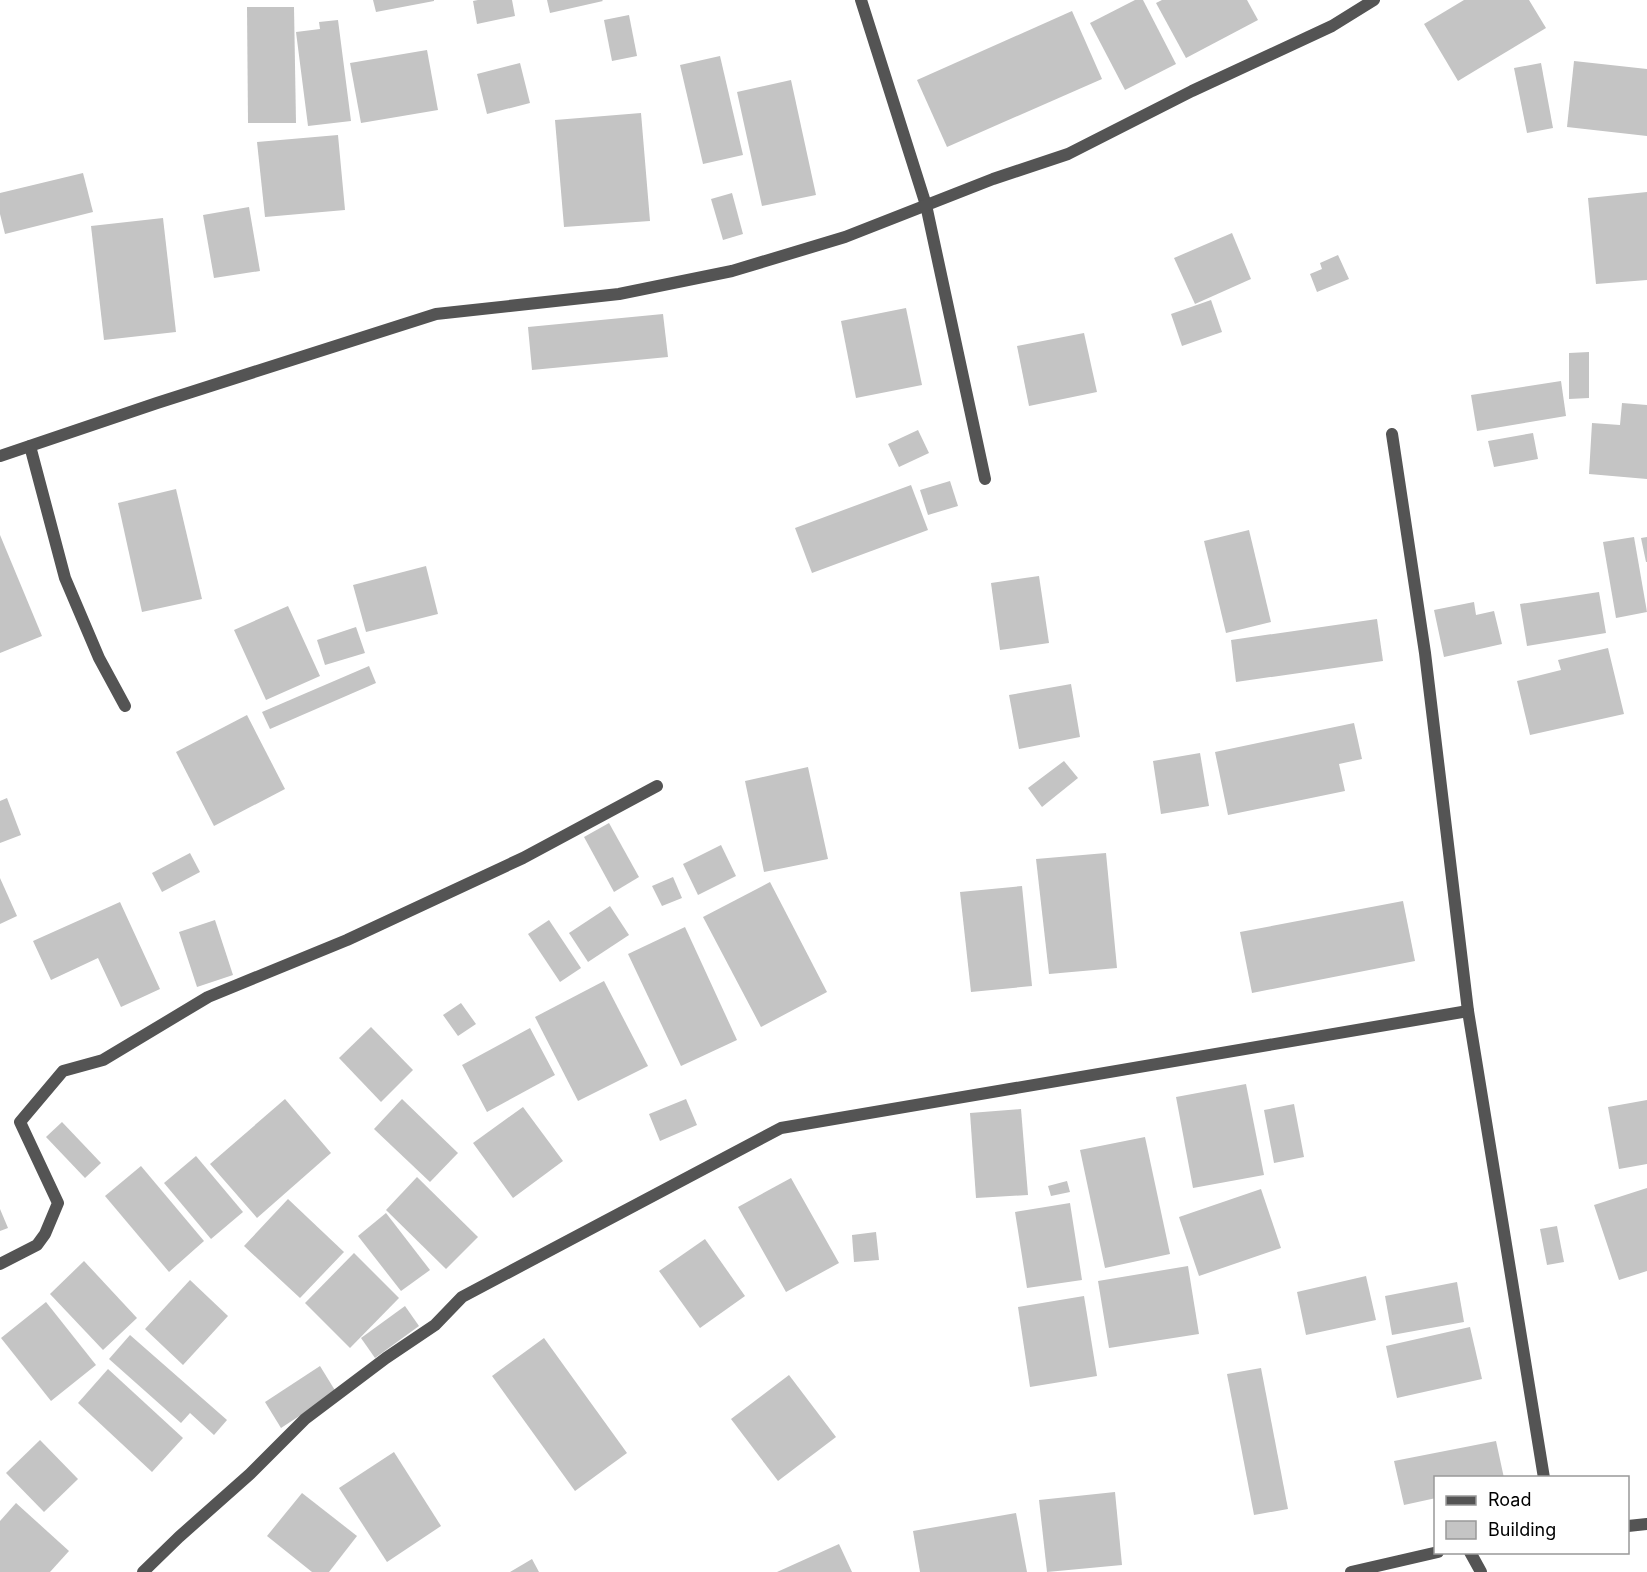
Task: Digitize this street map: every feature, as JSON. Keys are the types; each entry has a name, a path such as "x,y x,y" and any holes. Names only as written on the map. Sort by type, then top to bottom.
{"street":[{"path":"861,0 926,205 985,479"},
{"path":"0,456 436,314 619,294 732,271 845,237 993,179 1068,154 1192,91 1332,26 1374,0"},
{"path":"1392,434 1425,653 1468,1011 1544,1476"},
{"path":"30,446 65,578 99,658 125,706"},
{"path":"0,1264 37,1245 45,1234 58,1203 20,1122 63,1071 103,1060 208,997 357,935 523,858 657,786"},
{"path":"143,1572 250,1474 305,1419 386,1358 435,1325 462,1297 781,1128 1468,1011"},
{"path":"1629,1526 1647,1524"},
{"path":"1351,1572 1434,1553"},
{"path":"1471,1554 1480,1572"}],"building":[{"path":"373,0 434,0 434,1 376,12"},
{"path":"512,0 515,16 477,24 473,1"},
{"path":"547,0 602,0 603,1 550,13"},
{"path":"1135,0 1143,0 1176,64 1125,90 1090,23"},
{"path":"1162,0 1247,0 1258,20 1186,58 1156,3"},
{"path":"1464,0 1529,0 1546,28 1458,81 1424,24"},
{"path":"247,7 294,7 296,123 248,123"},
{"path":"1072,11 1102,79 947,147 917,80"},
{"path":"629,15 637,56 612,61 604,20"},
{"path":"338,20 351,121 308,126 296,32 320,29 319,22"},
{"path":"427,50 438,110 361,123 350,63"},
{"path":"720,56 743,155 703,164 680,65"},
{"path":"1574,61 1647,69 1647,136 1567,127"},
{"path":"520,63 530,103 487,114 477,74"},
{"path":"1541,63 1553,128 1527,133 1514,68"},
{"path":"791,80 816,195 762,206 737,92"},
{"path":"641,113 650,221 564,227 555,120"},
{"path":"338,135 345,210 265,217 257,142"},
{"path":"83,173 93,212 5,234 0,214 0,193"},
{"path":"1647,192 1647,280 1596,284 1588,198"},
{"path":"732,193 743,234 723,240 711,199"},
{"path":"249,207 260,271 214,278 203,215"},
{"path":"163,218 176,332 104,340 91,226"},
{"path":"1232,233 1251,279 1195,304 1174,258"},
{"path":"1338,255 1349,279 1317,292 1310,274 1322,269 1320,263"},
{"path":"1211,300 1222,332 1182,346 1171,314"},
{"path":"906,308 922,385 856,398 841,321"},
{"path":"663,314 668,357 532,370 528,327"},
{"path":"1084,333 1097,392 1029,406 1017,346"},
{"path":"1589,352 1589,398 1569,399 1569,353"},
{"path":"1561,381 1566,416 1477,431 1471,395"},
{"path":"1622,403 1647,405 1647,479 1589,474 1592,423 1620,425"},
{"path":"918,430 929,453 899,467 888,444"},
{"path":"1533,433 1538,459 1494,467 1488,441"},
{"path":"950,481 958,506 928,515 920,490"},
{"path":"911,485 928,530 812,573 795,528"},
{"path":"176,489 202,599 142,612 118,503"},
{"path":"1249,530 1271,622 1226,633 1204,541"},
{"path":"0,535 42,636 0,653"},
{"path":"1634,537 1647,612 1616,618 1603,542"},
{"path":"1647,537 1647,562 1646,562 1641,538"},
{"path":"426,566 438,614 366,632 353,585"},
{"path":"1039,576 1049,643 1000,650 991,583"},
{"path":"1599,592 1606,633 1527,646 1520,604"},
{"path":"1474,602 1476,615 1494,611 1502,644 1444,657 1434,610"},
{"path":"288,606 320,676 266,700 234,630"},
{"path":"1377,619 1383,661 1236,682 1231,640"},
{"path":"356,627 365,653 325,665 317,640"},
{"path":"1608,648 1624,714 1530,735 1517,681 1561,670 1558,660"},
{"path":"369,666 376,683 270,729 262,712"},
{"path":"1071,684 1080,737 1019,749 1009,695"},
{"path":"247,715 285,789 214,826 176,752"},
{"path":"1354,723 1362,759 1339,764 1345,791 1228,815 1215,752"},
{"path":"1200,753 1209,806 1161,814 1153,761"},
{"path":"1064,761 1078,778 1042,807 1028,788"},
{"path":"808,767 828,859 764,872 745,781"},
{"path":"7,798 21,835 0,843 0,801"},
{"path":"609,823 639,877 614,892 584,837"},
{"path":"721,845 736,876 698,895 683,864"},
{"path":"190,853 200,872 162,892 152,873"},
{"path":"1106,853 1117,968 1049,974 1036,859"},
{"path":"673,877 682,898 662,906 652,886"},
{"path":"0,878 17,916 0,924"},
{"path":"770,882 827,992 761,1027 703,917"},
{"path":"1022,886 1032,986 971,992 960,892"},
{"path":"1403,901 1415,961 1252,993 1240,932"},
{"path":"120,902 160,989 121,1007 98,958 51,980 33,941"},
{"path":"610,906 629,935 588,962 569,933"},
{"path":"215,920 233,975 197,987 179,932"},
{"path":"549,920 581,968 560,982 528,934"},
{"path":"685,927 737,1040 681,1066 628,954"},
{"path":"604,981 648,1066 578,1101 535,1017"},
{"path":"461,1003 476,1024 458,1036 443,1015"},
{"path":"371,1027 413,1070 381,1102 339,1058"},
{"path":"530,1028 555,1075 487,1112 462,1065"},
{"path":"1246,1084 1264,1175 1193,1188 1176,1097"},
{"path":"285,1099 331,1153 257,1218 210,1164"},
{"path":"402,1099 458,1153 430,1182 374,1129"},
{"path":"686,1099 697,1125 660,1141 649,1114"},
{"path":"1647,1100 1647,1164 1619,1169 1608,1107"},
{"path":"1294,1104 1304,1157 1274,1163 1264,1110"},
{"path":"523,1107 563,1161 513,1198 473,1143"},
{"path":"1021,1109 1028,1195 976,1198 970,1113"},
{"path":"62,1122 101,1163 85,1178 46,1137"},
{"path":"1145,1137 1170,1254 1105,1268 1080,1150"},
{"path":"196,1156 243,1212 211,1239 164,1183"},
{"path":"141,1166 204,1241 169,1272 105,1196"},
{"path":"417,1177 478,1237 446,1269 386,1210"},
{"path":"791,1178 839,1263 786,1292 738,1207"},
{"path":"1067,1181 1070,1192 1051,1196 1048,1186"},
{"path":"1647,1188 1647,1271 1619,1280 1594,1205"},
{"path":"1261,1189 1281,1248 1199,1276 1179,1217"},
{"path":"288,1199 344,1252 300,1298 244,1246"},
{"path":"1070,1203 1082,1280 1027,1288 1015,1212"},
{"path":"0,1209 8,1228 0,1231"},
{"path":"386,1213 430,1270 401,1291 358,1236"},
{"path":"1557,1226 1564,1262 1547,1265 1540,1229"},
{"path":"876,1232 879,1260 854,1262 852,1235"},
{"path":"705,1239 745,1296 700,1328 659,1271"},
{"path":"354,1253 399,1298 350,1348 305,1303"},
{"path":"84,1261 137,1318 103,1350 50,1294"},
{"path":"1188,1266 1199,1334 1109,1348 1098,1281"},
{"path":"1366,1276 1376,1320 1306,1335 1297,1292"},
{"path":"190,1280 228,1316 183,1365 145,1329"},
{"path":"1457,1282 1464,1322 1392,1335 1385,1296"},
{"path":"1084,1296 1097,1376 1030,1387 1018,1307"},
{"path":"46,1302 96,1365 51,1401 1,1338"},
{"path":"405,1306 419,1326 375,1358 361,1338"},
{"path":"1470,1327 1482,1379 1397,1398 1386,1346"},
{"path":"130,1335 227,1420 214,1435 190,1413 181,1423 109,1359"},
{"path":"544,1338 627,1453 575,1491 492,1376"},
{"path":"320,1366 336,1392 281,1428 265,1402"},
{"path":"1261,1368 1288,1509 1254,1515 1227,1374"},
{"path":"108,1369 183,1438 152,1472 78,1403"},
{"path":"789,1375 836,1437 778,1481 731,1419"},
{"path":"40,1440 78,1479 44,1512 6,1473"},
{"path":"1496,1441 1504,1476 1434,1476 1434,1498 1404,1505 1394,1461"},
{"path":"394,1452 441,1526 387,1562 339,1488"},
{"path":"1115,1492 1122,1565 1047,1572 1039,1500"},
{"path":"302,1493 357,1536 329,1572 312,1572 267,1536"},
{"path":"16,1503 69,1551 50,1572 0,1572 0,1521"},
{"path":"1016,1513 1027,1572 920,1572 913,1531"},
{"path":"839,1544 852,1572 777,1572"},
{"path":"532,1559 539,1572 510,1572"}]}
